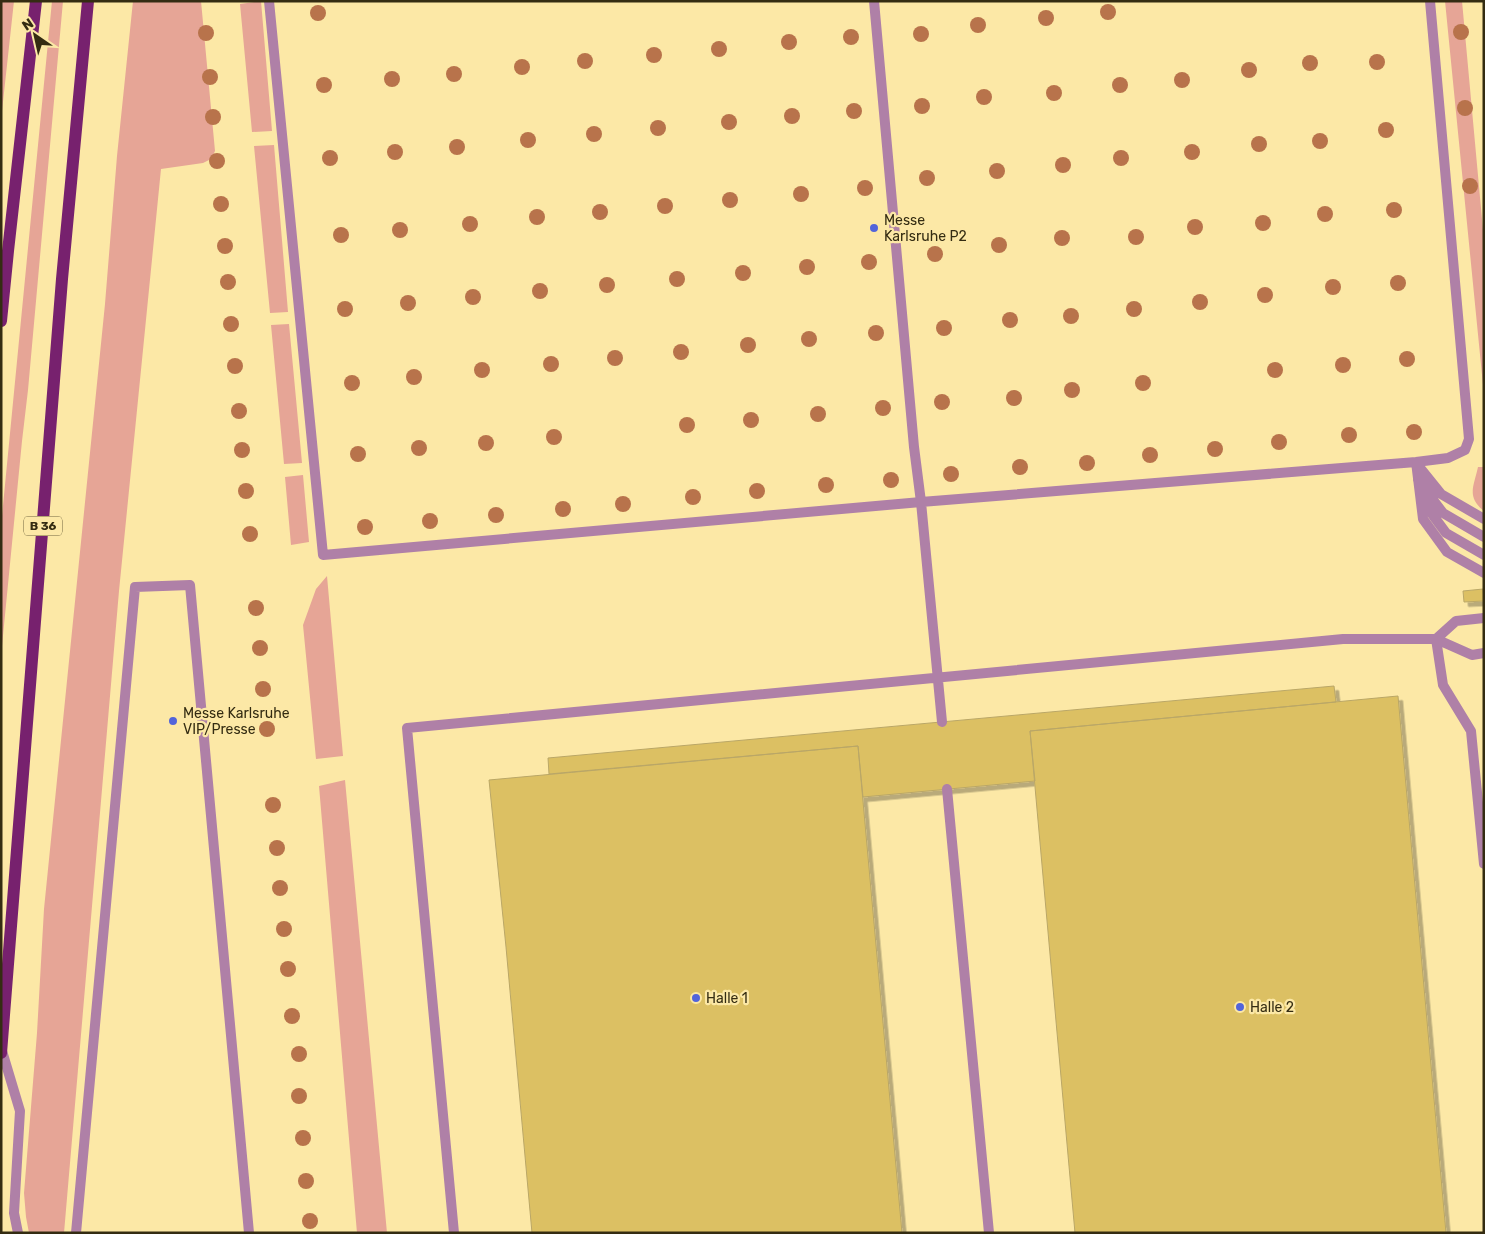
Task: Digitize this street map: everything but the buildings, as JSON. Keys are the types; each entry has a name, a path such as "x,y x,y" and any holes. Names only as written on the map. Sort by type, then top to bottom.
{"main road":[{"path":"1,320 36,1"},
{"name":"B 36","path":"1,1052 62,279 88,1"}],"lane":[{"path":"269,1 323,555 922,502 1416,462 1448,458 1464,450 1469,439 1430,1"},
{"path":"874,1 914,447 922,502 942,722"},
{"path":"1416,462 1423,519 1447,552 1484,573"},
{"path":"1416,462 1441,494 1484,519"},
{"path":"1418,479 1443,513 1484,537"},
{"path":"1420,498 1446,533 1484,555"},
{"path":"76,1233 135,587 190,585 250,1233"},
{"path":"1436,639 1456,622 1484,618"},
{"path":"454,1233 407,728 1343,639 1436,639 1472,655 1484,653"},
{"path":"1436,639 1443,685 1471,731 1484,864"},
{"path":"947,789 990,1233"},
{"path":"1,1052 20,1110 14,1213 18,1233"}],"shaded area":[{"path":"1,1 14,1 1,120"},
{"path":"52,1 63,1 28,390 1,656 1,526"},
{"path":"133,1 201,1 215,151 211,159 203,163 161,169 119,591 64,1233 29,1233 24,1193 37,1033 44,909 105,304 117,156"},
{"path":"261,1 272,131 252,132 240,4"},
{"path":"1445,1 1462,1 1484,241 1484,395"},
{"path":"274,145 288,312 270,313 254,146"},
{"path":"289,324 302,463 284,464 271,325"},
{"path":"1478,467 1484,467 1484,511 1478,506 1473,496 1473,486"},
{"path":"303,475 309,542 291,545 285,477"},
{"path":"327,576 343,756 316,759 303,625 316,589"},
{"path":"345,780 387,1233 357,1233 319,786"}],"place":[{"name":"Messe Karlsruhe P2","path":"874,228"},
{"name":"Messe Karlsruhe VIP/Presse","path":"173,721"},
{"name":"Halle 1","path":"696,998"},
{"name":"Halle 2","path":"1240,1007"}]}
